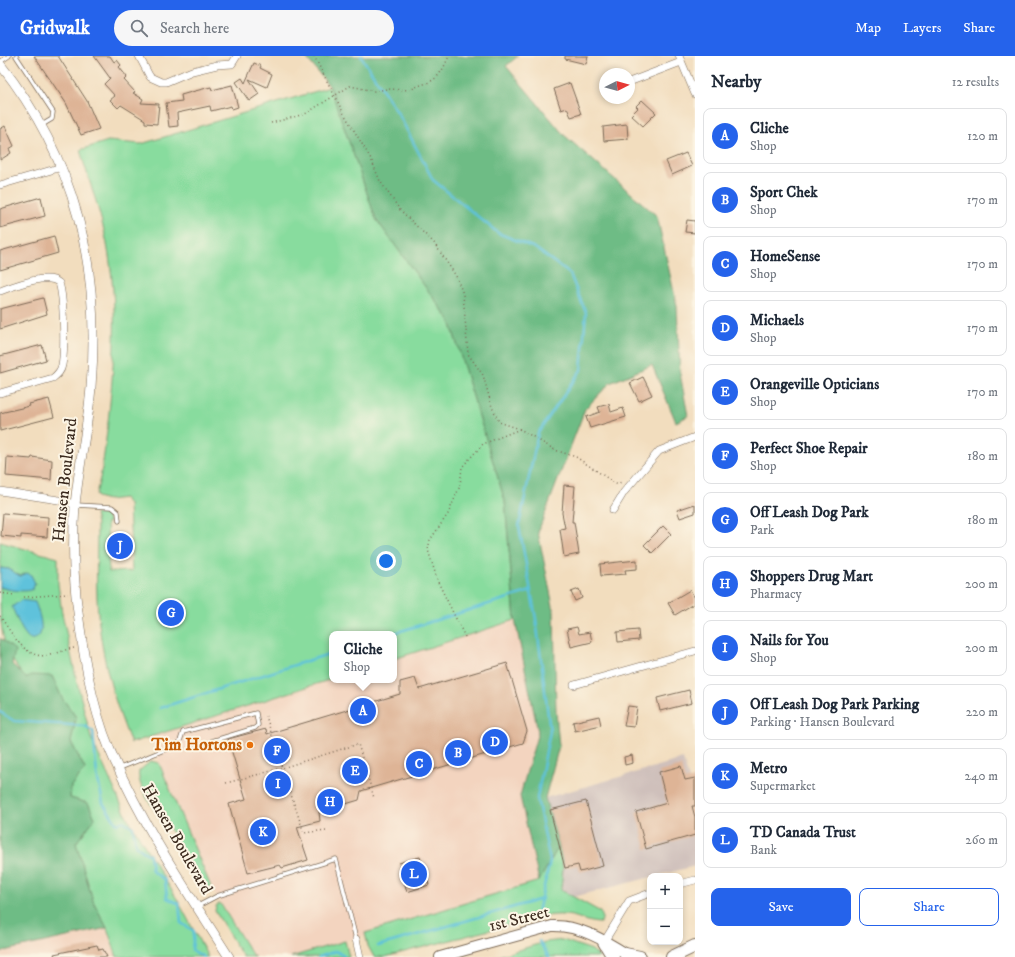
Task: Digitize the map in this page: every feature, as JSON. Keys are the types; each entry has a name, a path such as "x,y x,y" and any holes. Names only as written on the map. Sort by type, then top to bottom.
{"highway":[{"path":"604,942 613,957"},
{"path":"672,957 695,946"},
{"path":"628,955 640,957"}],"main road":[{"name":"1st Street","path":"440,957 552,926 562,926 584,931 628,955"}],"street":[{"path":"139,56 150,77 161,82 217,65 232,64 237,56"},
{"path":"635,79 680,59 695,94"},
{"name":"Hansen Boulevard","path":"0,63 14,81 42,125 62,167 76,212 90,271 94,318 91,387 76,505 76,594 90,689 109,749 146,825 229,957"},
{"path":"0,185 62,167"},
{"path":"0,291 41,279 50,278 59,283 62,299 63,358 59,373 54,378 0,393"},
{"path":"613,510 624,492 659,451 695,437"},
{"path":"0,491 76,505"},
{"path":"574,685 695,651"},
{"path":"683,883 695,880"},
{"path":"604,942 629,901 647,894"},
{"path":"356,940 360,957"}],"lane":[{"path":"0,63 9,56"},
{"path":"16,56 53,112 52,119 42,125"},
{"path":"76,505 112,507 118,512 119,521"},
{"path":"179,744 183,732 256,713 258,725 255,728 212,741"},
{"path":"119,768 168,748"},
{"path":"197,907 217,896 336,859 356,940"}],"path":[{"path":"314,56 371,159 380,182 400,210 434,243 456,276 463,294 468,354 483,375 492,407 499,422 520,429 555,450 576,457 616,484"},
{"path":"272,123 305,114 350,86 374,91 387,89 411,90 416,85 433,81 444,69 449,56"},
{"path":"465,637 438,582 428,550 430,540 448,514 460,486 462,467 483,444 520,429"},
{"path":"0,593 14,595"},
{"path":"24,596 76,594"},
{"path":"0,616 19,642 33,654 50,655 72,648 84,648"},
{"path":"266,716 304,833 326,830"},
{"path":"226,783 282,768 358,744 374,798"}],"shaded area":[{"path":"515,620 538,732 520,796 539,881 291,957 253,956 211,887 159,763 151,736 329,680 329,683 397,683 397,658"},
{"path":"683,759 695,799 695,866 667,873 647,873 647,878 573,897 561,890 563,868 545,798"},
{"path":"107,928 117,957 0,957 0,952"}],"green space":[{"path":"305,56 518,56 506,66 564,135 657,216 677,306 680,373 688,416 676,422 652,365 610,383 585,409 538,532 554,611 556,712 559,746 545,798 559,846 539,881 520,796 538,732 515,620 505,501 450,321 376,219 330,87"},
{"path":"330,87 376,219 450,321 505,501 515,620 397,658 397,631 329,631 329,680 131,743 112,690 100,635 98,616 97,524 95,514 106,514 110,522 107,522 109,572 132,571 129,504 124,498 108,500 97,497 96,494 104,458 110,401 114,318 112,277 107,243 80,150 108,141 141,144"},
{"path":"0,542 58,558 58,584 62,613 91,738 127,817 177,899 208,957 117,957 107,928 93,901 76,843 95,818 88,803 70,798 71,786 85,769 71,742 76,717 62,698 52,676 26,679 17,668 6,647 1,626 0,587 12,590 27,573 20,576 9,569 0,568"},
{"path":"0,638 15,650 12,664 26,678 31,675 52,676 62,698 76,717 71,742 85,769 71,786 70,798 88,803 95,818 76,843 93,901 107,928 0,952"},
{"path":"151,761 159,763 211,887 206,889 200,886 166,822 163,822 143,791 140,784 139,771"},
{"path":"559,846 563,868 561,890 599,911 602,915 602,920 600,923 568,915 544,916 385,957 374,957 368,946 365,933 539,881"},
{"path":"220,903 255,957 243,957 215,911 216,906"},
{"path":"563,940 592,950 600,957 495,957 545,942"},
{"path":"345,941 349,957 291,957"}],"water":[{"path":"0,568 9,569 20,576 27,573 31,575 35,583 33,589 21,591 0,587"},
{"path":"21,600 35,602 38,611 41,628 38,637 34,639 29,638 24,632 12,607"}],"building":[{"path":"34,56 58,56 87,101 99,129 81,135 66,103"},
{"path":"94,56 110,56 114,62 117,60 121,65 119,67 127,77 124,80 135,92 133,93 143,99 141,103 159,104 157,124 145,123 145,120 121,105 118,108 110,100 115,96 104,84 110,78"},
{"path":"565,56 588,56 586,64 565,59"},
{"path":"254,63 272,74 267,87 249,79 259,94 249,101 236,82 242,78 245,83"},
{"path":"570,83 581,114 571,117 567,108 561,110 554,89"},
{"path":"232,85 238,107 232,109 231,106 211,111 210,106 177,113 178,126 169,127 166,103 182,101 181,95 195,91 211,87 212,90"},
{"path":"642,100 656,113 643,126 631,115 638,108 636,106"},
{"path":"627,124 628,139 604,141 603,127"},
{"path":"5,126 14,146 9,149 11,153 0,160 0,129"},
{"path":"686,153 692,166 672,175 666,161"},
{"path":"41,197 45,216 0,228 0,209"},
{"path":"687,220 695,221 695,233 685,232"},
{"path":"54,236 58,253 0,270 0,251"},
{"path":"43,298 47,314 0,329 0,309"},
{"path":"42,345 46,360 0,373 0,356"},
{"path":"643,377 652,395 639,401 630,383"},
{"path":"49,399 54,417 0,431 0,413 30,406 29,404"},
{"path":"609,404 611,412 623,408 626,417 590,428 586,417 600,412 598,407"},
{"path":"7,457 31,459 32,457 52,460 51,480 6,476"},
{"path":"564,485 575,486 572,522 574,522 579,554 564,557 560,529 565,528 562,513"},
{"path":"695,504 695,513 680,518 677,510"},
{"path":"3,513 48,517 47,537 21,535 21,538 1,536"},
{"path":"663,526 671,534 652,553 644,545"},
{"path":"637,560 637,569 625,570 626,574 601,576 600,564"},
{"path":"579,589 582,598 575,601 571,592"},
{"path":"690,590 695,598 695,603 675,615 668,603"},
{"path":"577,627 579,634 590,632 592,642 571,647 567,629"},
{"path":"638,630 639,640 618,642 617,632"},
{"path":"507,663 527,731 523,743 361,791 359,800 319,812 320,821 297,827 308,860 282,868 280,865 248,873 229,804 246,799 228,739 266,729 267,734 400,694 400,682 415,678 419,689"},
{"path":"689,690 692,703 660,711 657,698"},
{"path":"628,706 637,707 634,727 624,726"},
{"path":"599,716 601,725 575,731 573,722"},
{"path":"632,755 633,763 625,765 624,757"},
{"path":"681,766 685,780 695,778 695,806 692,806 695,817 695,835 646,849 636,812 667,803 659,772"},
{"path":"586,801 603,866 580,872 578,865 565,868 550,810"},
{"path":"420,857 429,885 407,892 399,863"},
{"path":"97,945 99,950 103,949 107,957 55,957 54,954"}],"waterway":[{"path":"361,56 399,115 433,180 498,233 535,248 570,274 586,313 581,370 538,433 519,526 536,619 550,731 537,798 550,861 537,916"},
{"path":"397,632 531,591"},
{"path":"160,708 329,654"},
{"path":"0,712 14,721 85,726 93,731 97,775 103,803 117,824 123,821 133,827 136,844 141,850 150,855 152,871 165,880 167,898 179,904 181,923 194,931 192,950 204,957"},
{"path":"378,946 542,899"},
{"path":"539,941 549,957"},
{"path":"319,957 336,951 344,956"}],"place":[{"name":"Off Leash Dog Park Parking","path":"120,546"},
{"name":"Off Leash Dog Park","path":"171,613"},
{"name":"Cliche","path":"363,711"},
{"name":"Michaels","path":"495,742"},
{"name":"Tim Hortons","path":"250,745"},
{"name":"Perfect Shoe Repair","path":"277,751"},
{"name":"Sport Chek","path":"458,753"},
{"name":"HomeSense","path":"419,764"},
{"name":"Orangeville Opticians","path":"355,771"},
{"name":"Nails for You","path":"278,784"},
{"name":"Shoppers Drug Mart","path":"330,802"},
{"name":"Metro","path":"263,832"},
{"name":"TD Canada Trust","path":"414,874"}]}
